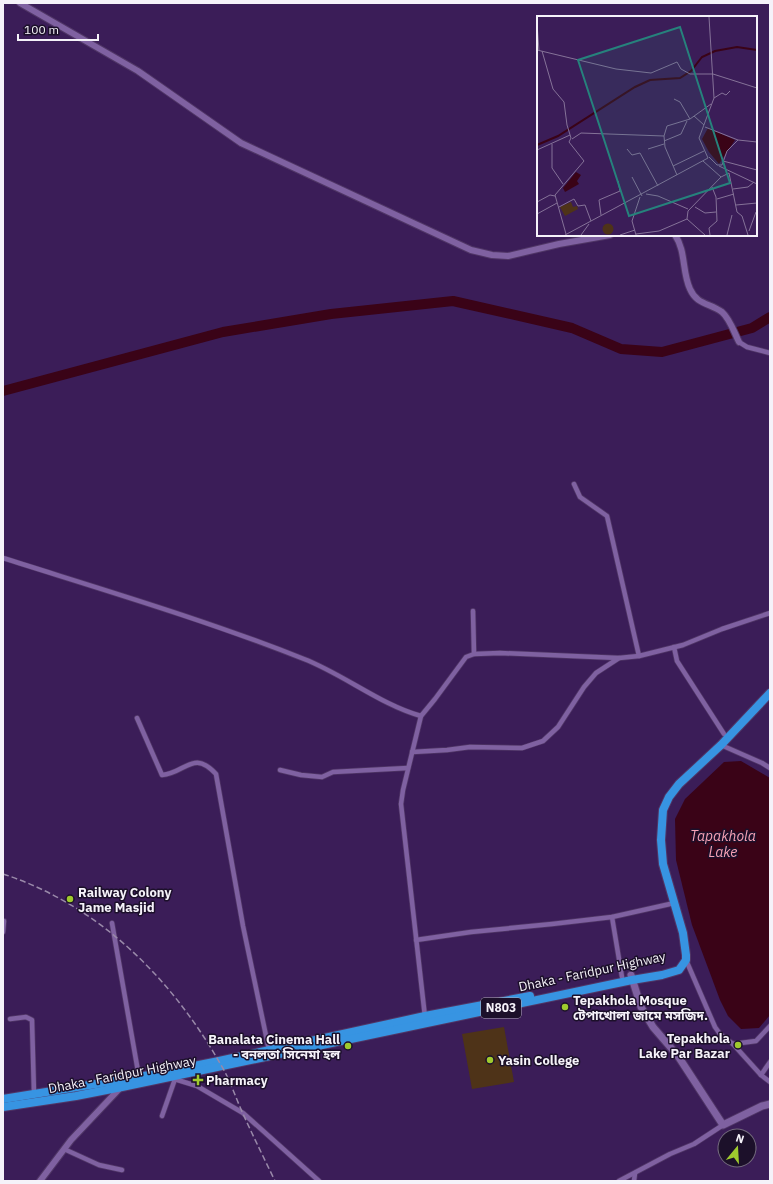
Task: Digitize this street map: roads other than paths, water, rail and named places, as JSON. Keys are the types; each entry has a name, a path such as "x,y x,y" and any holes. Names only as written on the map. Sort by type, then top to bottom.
{"highway":[{"name":"Dhaka - Faridpur Highway","path":"548,995 622,977 662,975 679,970 686,960 686,946 663,864 658,840 663,810 669,797 679,784 721,745 726,734 770,686"},
{"name":"Dhaka - Faridpur Highway","path":"3,1107 34,1094 172,1078 426,1019 660,971 676,965 679,961 681,947 679,934 659,864 659,809 665,795 676,781 770,693"},
{"name":"Dhaka - Faridpur Highway","path":"3,1099 20,1100 121,1083 138,1077 269,1050 369,1032"}],"main road":[{"path":"632,977 641,1007 653,1027 678,1056 723,1125 762,1106 770,1104"}],"street":[{"path":"20,3 138,71 241,143 471,250 492,255 508,256 559,244 604,236"},
{"path":"676,236 680,242 686,277 690,290 698,300 719,310 727,318 739,342 747,347 770,353"},
{"path":"574,484 580,497 607,516 639,656"},
{"path":"3,558 253,639 307,660 390,703 421,716"},
{"path":"473,611 474,654"},
{"path":"426,1019 402,804 403,790 421,716 466,657 474,654 548,654 619,658 639,656 683,645 722,629 770,613"},
{"path":"674,647 677,661 726,734"},
{"path":"412,752 470,747 522,748 543,741 558,727 584,687 596,673 619,658"},
{"path":"137,718 162,775 194,763 201,763 209,766 216,774 243,926 269,1050"},
{"path":"721,745 770,768"},
{"path":"280,770 301,775 322,777 333,772 408,768"},
{"path":"416,940 471,932 612,917 670,904"},
{"path":"612,917 622,977"},
{"path":"3,932 4,921"},
{"path":"112,923 138,1077"},
{"path":"686,960 715,1026 720,1034 733,1044 761,1075 770,1082"},
{"path":"10,1018 26,1017 32,1020 34,1094"},
{"path":"733,1044 756,1040 770,1026"},
{"path":"761,1075 770,1062"},
{"path":"162,1116 172,1078 197,1086 243,1114 319,1181"},
{"path":"40,1181 64,1149 121,1083"},
{"path":"619,1181 670,1154 694,1144 723,1125"},
{"path":"64,1149 99,1165 122,1170"},
{"path":"634,1181 635,1173"}],"water":[{"name":"Tapakhola Lake","path":"741,761 770,778 770,1015 759,1028 741,1029 728,1016 720,1000 692,925 676,860 675,819 685,799 724,762"}],"waterway":[{"path":"3,391 223,332 331,314 453,301 572,328 621,349 662,352 752,328 770,317"}],"railway":[{"path":"3,874 38,888 71,905 101,925 130,949 156,975 180,1003 202,1033 221,1065 275,1181"}],"place":[{"name":"Railway Colony Jame Masjid","path":"70,899"},
{"name":"Tepakhola Mosque টেপাখোলা জামে মসজিদ.","path":"565,1007"},
{"name":"Tepakhola Lake Par Bazar","path":"738,1045"},
{"name":"Banalata Cinema Hall - বনলতা সিনেমা হল","path":"348,1046"},
{"name":"Yasin College","path":"490,1060"},
{"name":"Pharmacy","path":"198,1080"}]}
